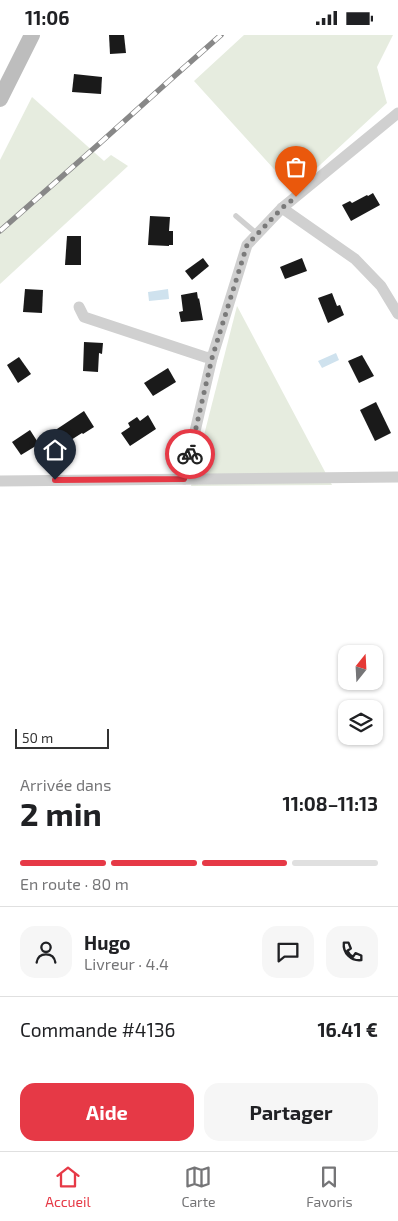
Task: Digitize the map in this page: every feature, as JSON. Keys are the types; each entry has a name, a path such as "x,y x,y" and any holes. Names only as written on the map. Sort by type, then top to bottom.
{"main road":[{"path":"0,79 22,35"},
{"path":"0,99 32,35"}],"street":[{"path":"184,479 212,358 247,245 282,208 398,113"},
{"path":"282,208 355,259 381,286 398,314"},
{"path":"79,307 84,317 212,358"},
{"path":"0,481 398,477"}],"lane":[{"path":"236,217 257,234"}],"shaded area":[{"path":"244,35 393,35 377,67 387,103 293,190 194,81"},
{"path":"32,97 104,161 111,155 128,166 0,284 0,160"},
{"path":"237,306 332,485 191,486"}],"water":[{"path":"168,289 169,299 149,301 148,292"},
{"path":"336,353 339,360 322,368 318,361"}],"building":[{"path":"109,35 124,35 126,53 110,54"},
{"path":"74,74 102,77 101,94 72,92"},
{"path":"373,193 380,205 351,221 342,205 350,201 352,203"},
{"path":"150,216 170,217 169,231 173,231 173,245 148,245"},
{"path":"67,236 81,236 81,265 65,265"},
{"path":"203,258 209,266 192,280 185,271"},
{"path":"302,258 307,271 285,279 280,267"},
{"path":"25,289 43,290 42,313 23,312"},
{"path":"197,292 203,320 181,322 179,312 183,311 181,295"},
{"path":"332,293 337,306 340,305 344,315 328,323 318,298"},
{"path":"84,342 103,343 102,354 99,353 98,372 83,371"},
{"path":"362,355 374,376 359,383 348,361"},
{"path":"19,357 31,374 18,383 7,365"},
{"path":"168,368 176,382 153,396 144,383"},
{"path":"376,402 391,433 375,441 360,410"},
{"path":"84,411 94,427 63,445 54,431"},
{"path":"148,415 156,429 130,446 121,433 130,427 128,423 137,417 140,421"},
{"path":"30,430 39,444 21,455 12,442"}],"railway":[{"path":"0,231 221,35"}],"way so far":[{"path":"190,454 212,358 247,245 282,208 296,197"}],"route":[{"path":"55,480 184,479 190,454"}]}
